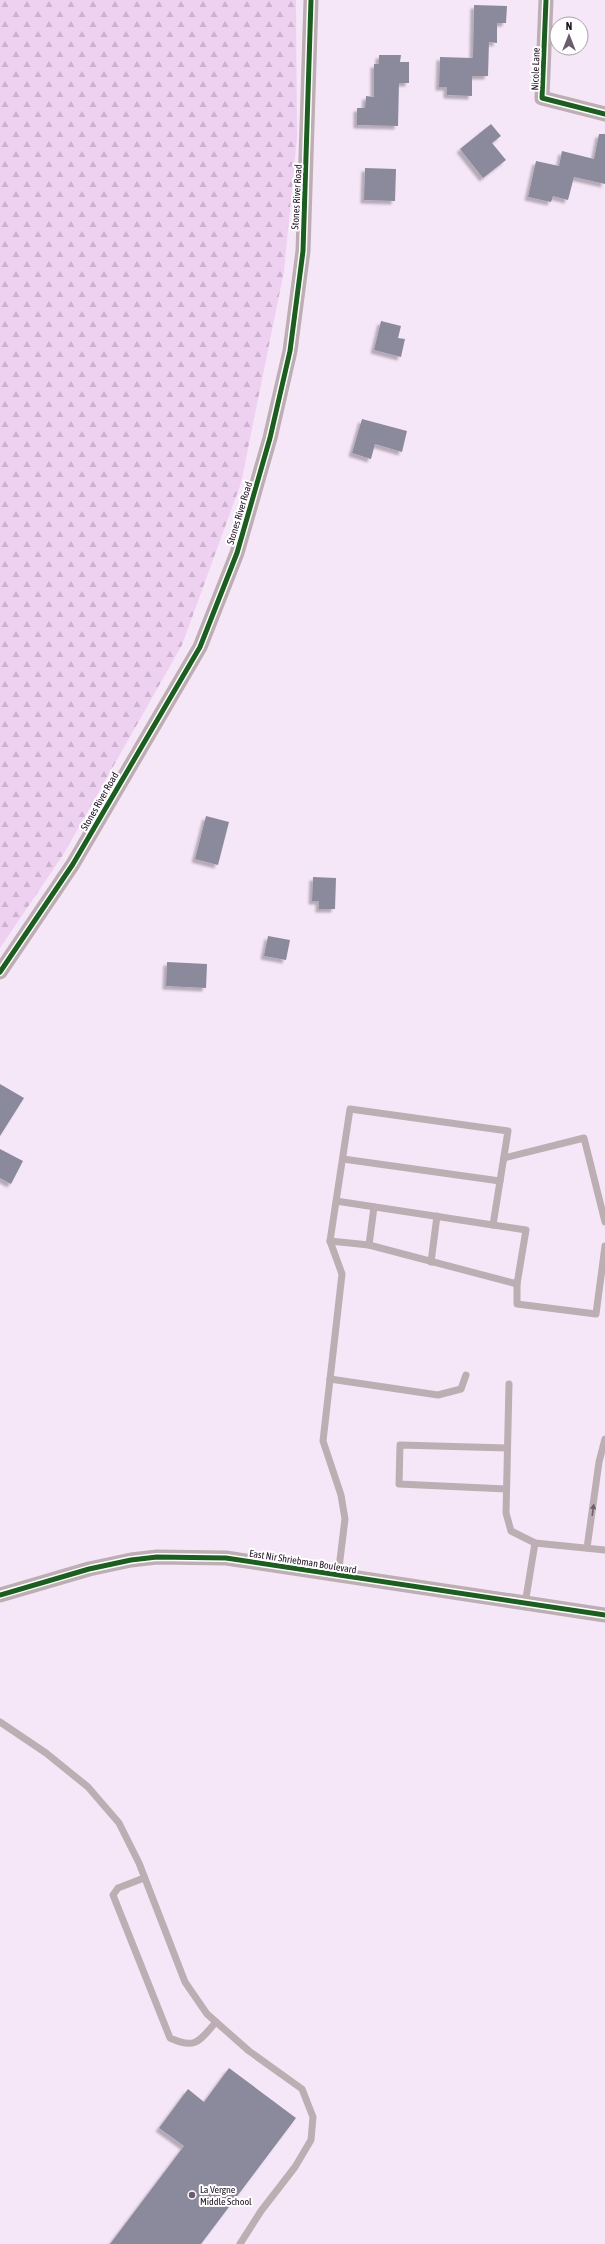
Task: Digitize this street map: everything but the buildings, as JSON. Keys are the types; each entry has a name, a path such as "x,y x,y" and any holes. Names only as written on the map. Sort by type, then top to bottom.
{"street":[{"name":"Stones River Road","path":"0,972 73,864 200,648 236,553 270,438 292,336 303,251 311,0"},
{"name":"Nicole Lane","path":"546,0 542,98 605,114"},
{"name":"East Nir Shriebman Boulevard","path":"0,1595 89,1569 157,1557 226,1558 605,1615"}],"lane":[{"path":"338,1576 345,1519 342,1495 323,1441 342,1274 330,1241 350,1109 508,1131 493,1225"},
{"path":"504,1158 584,1138 605,1222"},
{"path":"342,1159 500,1181"},
{"path":"336,1201 526,1230 517,1284 517,1304 596,1314 605,1246"},
{"path":"369,1245 374,1207"},
{"path":"431,1262 437,1216"},
{"path":"330,1241 369,1245 517,1284"},
{"path":"330,1379 438,1395 461,1389 466,1375"},
{"path":"509,1384 506,1513 511,1531 535,1543 605,1550"},
{"path":"588,1548 599,1462 605,1439"},
{"path":"506,1489 399,1484 400,1445 507,1448"},
{"path":"525,1604 535,1543"},
{"path":"0,1722 46,1753 88,1787 119,1823 144,1878 185,1982 207,2014 249,2051 302,2089 314,2117 311,2140 295,2167 261,2211 240,2244"},
{"path":"144,1878 118,1888 113,1895 170,2038 184,2045 198,2042 216,2022"}],"green space":[{"path":"0,0 296,0 297,137 284,271 241,483 182,645 63,855 0,948"}],"cycle path":[{"path":"0,972 73,864 200,647 237,553 270,438 290,351 303,251 311,0"},
{"path":"546,0 542,98 605,114"},
{"path":"0,1595 89,1569 131,1560 157,1557 226,1558 605,1615"}],"place":[{"name":"La Vergne Middle School","path":"192,2195"}]}
